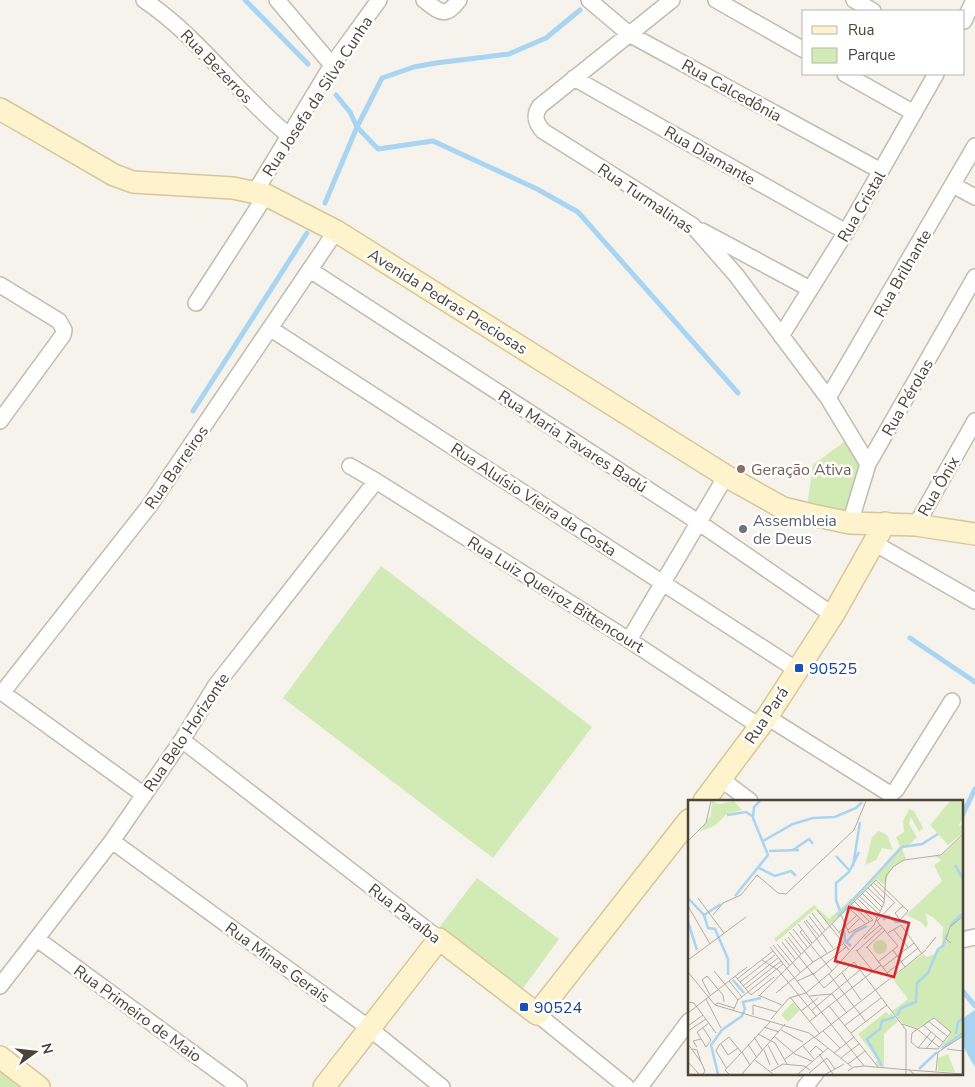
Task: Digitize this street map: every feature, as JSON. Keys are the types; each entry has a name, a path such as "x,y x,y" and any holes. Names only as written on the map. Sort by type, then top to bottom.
{"main road":[{"name":"Avenida Pedras Preciosas","path":"0,109 114,175 133,182 233,188 260,193 336,231 726,476 783,508 850,523 916,524 975,534"},
{"name":"Rua Pará","path":"705,800 763,721 833,616 884,523"},
{"path":"537,1014 688,821"},
{"name":"Rua Paraíba","path":"439,939 537,1014"},
{"path":"324,1087 439,939"},
{"path":"0,1057 39,1087"}],"street":[{"name":"Rua Bezerros","path":"144,0 172,21 206,53 266,117 288,135"},
{"path":"277,0 332,66"},
{"name":"Rua Josefa da Silva Cunha","path":"196,303 260,193 288,135 332,66 379,0"},
{"path":"424,0 444,13 452,9 459,0"},
{"name":"Rua Calcedônia","path":"589,0 629,34 881,171"},
{"name":"Rua Turmalinas","path":"672,0 540,106 536,111 535,117 538,125 543,131 692,225 736,275 828,398 868,464"},
{"path":"716,0 802,49"},
{"path":"854,0 871,10"},
{"path":"965,19 974,0"},
{"path":"847,75 914,113"},
{"name":"Rua Cristal","path":"781,336 846,232 935,75"},
{"name":"Rua Diamante","path":"574,78 846,232"},
{"name":"Rua Brilhante","path":"828,398 975,146"},
{"path":"953,185 975,197"},
{"path":"692,225 810,289"},
{"name":"Rua Barreiros","path":"1,692 150,505 336,231"},
{"name":"Rua Maria Tavares Badú","path":"310,270 698,522 833,616"},
{"name":"Rua Pérolas","path":"850,523 868,464 975,277"},
{"path":"0,285 59,321 64,330 63,335 0,421"},
{"name":"Rua Aluísio Vieira da Costa","path":"271,329 797,670"},
{"name":"Rua Ônix","path":"916,524 975,421"},
{"name":"Rua Luiz Queiroz Bittencourt","path":"350,466 629,640 763,721 890,794 896,790 952,701"},
{"path":"629,640 726,476"},
{"name":"Rua Belo Horizonte","path":"0,986 112,841 182,740 216,686 376,481"},
{"path":"874,543 975,601"},
{"path":"1,692 144,795"},
{"name":"Rua Paraíba","path":"182,740 439,939"},
{"path":"722,779 749,800"},
{"name":"Rua Minas Gerais","path":"112,841 369,1028 442,1087"},
{"path":"962,940 975,937"},
{"name":"Rua Primeiro de Maio","path":"37,939 239,1087"},
{"name":"Rua Paraíba","path":"537,1014 628,1087"},
{"path":"640,1087 688,1022"},
{"path":"805,1087 815,1074"}],"green space":[{"path":"852,436 868,464 850,523 806,514 813,465"},
{"path":"381,566 592,727 493,858 283,698"},
{"path":"477,878 559,939 521,991 438,929"},
{"path":"0,1071 20,1087 0,1087"}],"water":[{"path":"975,1010 975,1067 962,1043 962,1023 965,1017"}],"waterway":[{"path":"245,0 308,64"},
{"path":"325,203 357,127 382,78 414,67 509,54 546,38 580,10"},
{"path":"336,95 350,112 357,127 378,149 433,141 537,189 578,212 738,393"},
{"path":"193,411 307,233"},
{"path":"910,638 975,682"},
{"path":"962,816 975,789"},
{"path":"962,990 975,1006"}],"place":[{"name":"Geração Ativa","path":"741,469"},
{"name":"Assembleia de Deus","path":"743,529"},
{"name":"90525","path":"799,668"},
{"name":"90524","path":"524,1007"}]}
